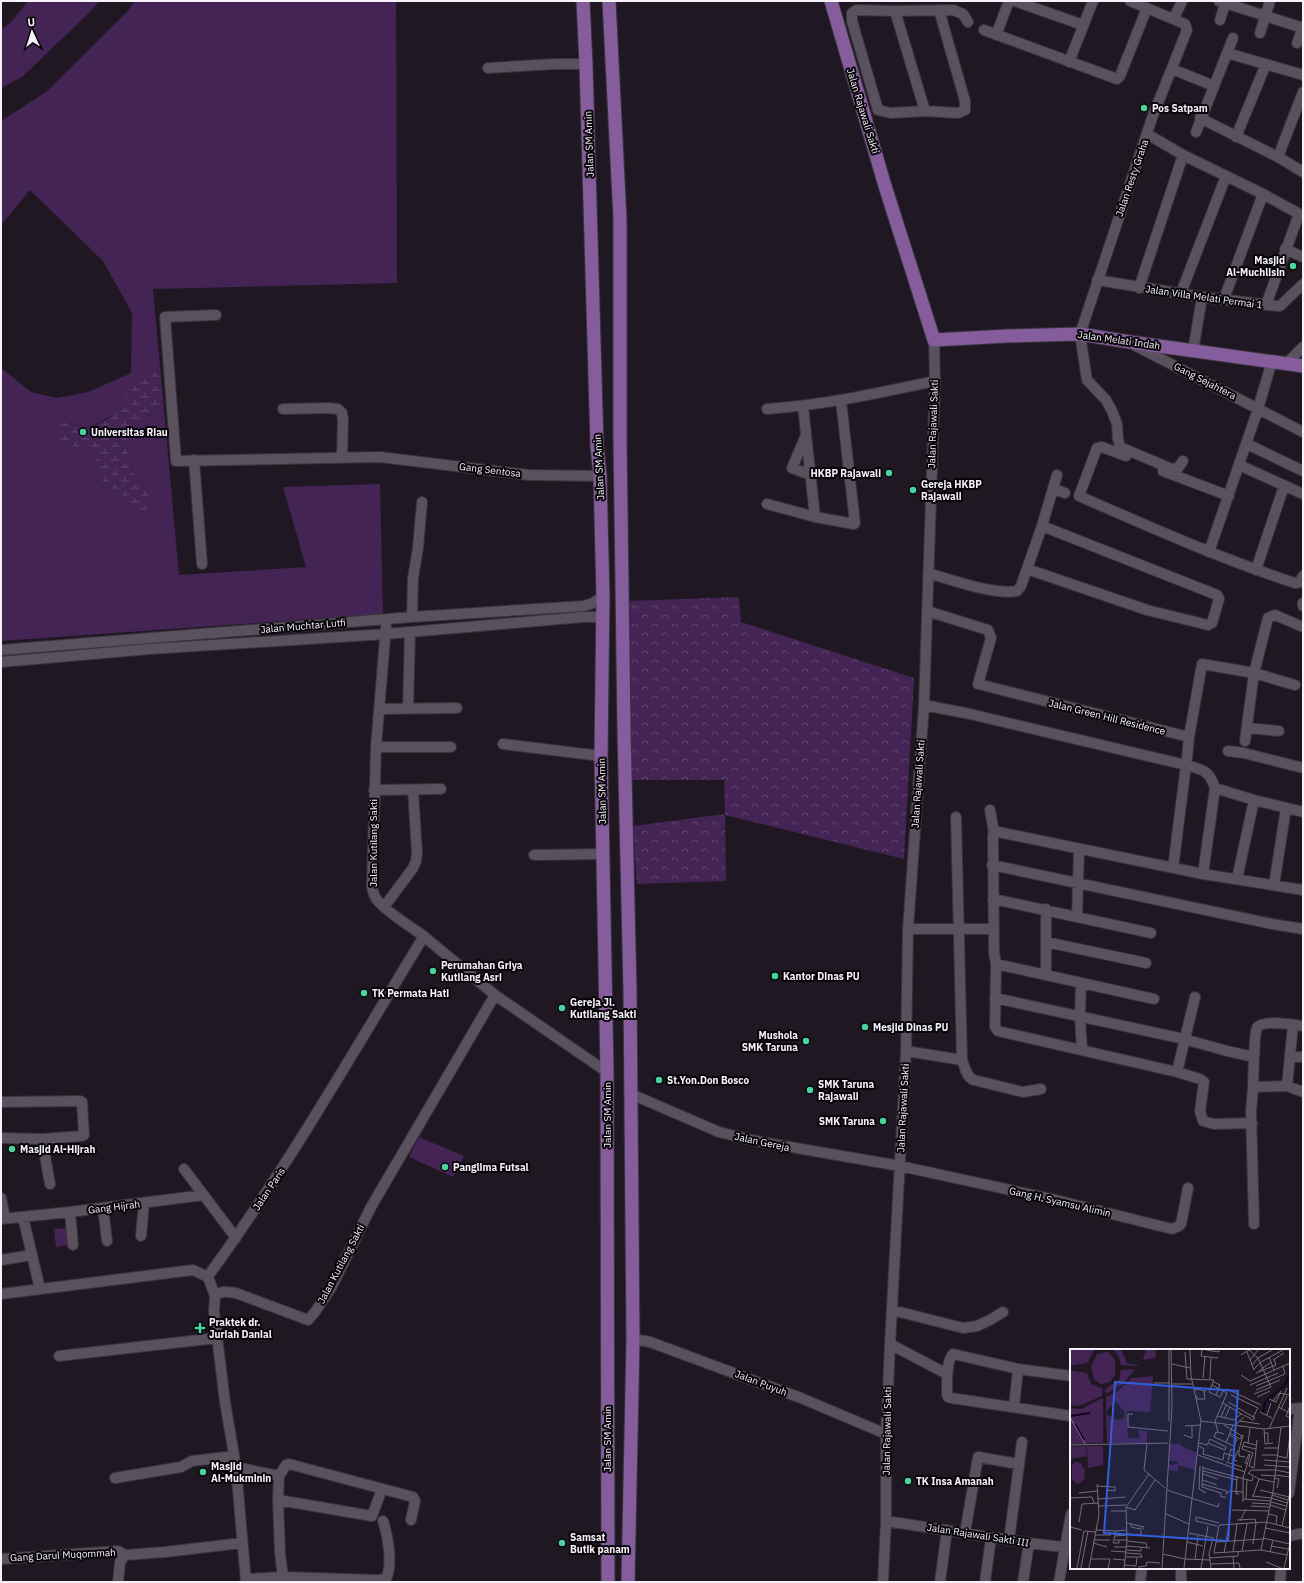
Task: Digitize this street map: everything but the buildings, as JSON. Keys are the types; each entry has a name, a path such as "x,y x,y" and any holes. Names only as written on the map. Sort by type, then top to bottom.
{"main road":[{"name":"Jalan SM Amin","path":"582,1 586,64 603,596 601,756 607,1072 608,1582"},
{"name":"Jalan SM Amin","path":"609,1 620,219 620,440 624,731 630,952 633,1339 628,1582"},
{"name":"Jalan Rajawali Sakti","path":"831,1 885,186 934,340"},
{"name":"Jalan Melati Indah","path":"934,340 1080,334 1303,366"},
{"path":"602,733 624,731"}],"street":[{"path":"996,35 1009,1"},
{"path":"1015,1 1083,25"},
{"path":"1069,62 1093,1"},
{"path":"984,30 1069,62 1119,78 1138,3 1169,16 1182,1"},
{"path":"1260,33 1270,1"},
{"path":"1220,20 1224,2 1303,28 1297,43"},
{"path":"939,10 965,101 965,110 958,113 925,111 891,113 878,110 852,21 852,13 857,10 939,10 959,12 963,14 968,22"},
{"path":"894,11 925,111"},
{"name":"Jalan Resty Graha","path":"1080,334 1147,134 1186,35 1187,30 1185,24 1169,16"},
{"path":"1196,132 1200,118 1233,38"},
{"path":"1227,53 1303,76"},
{"path":"488,68 554,64 586,64"},
{"path":"1236,137 1266,64"},
{"path":"852,74 866,69"},
{"path":"1172,69 1214,86"},
{"path":"1278,158 1303,92"},
{"path":"1200,118 1303,172"},
{"path":"1147,134 1183,155 1263,194 1301,215 1285,249 1266,305"},
{"path":"1139,288 1183,155"},
{"path":"1181,293 1226,176"},
{"path":"1224,299 1263,194"},
{"path":"1285,249 1303,257"},
{"name":"Jalan Villa Melati Permai 1","path":"1097,280 1202,297 1280,306 1303,284"},
{"path":"1193,351 1202,297"},
{"name":"Gang Sentosa","path":"216,315 165,317 176,461 380,457 529,475 600,476"},
{"path":"1080,334 1087,380 1106,400 1112,411 1117,424 1120,447 1172,469 1178,468 1182,461"},
{"name":"Jalan Rajawali Sakti","path":"883,1582 886,1521 886,1434 906,1051 908,929 924,705 935,381 934,340"},
{"name":"Gang Sejahtera","path":"1130,342 1303,432"},
{"path":"1286,364 1303,347"},
{"path":"1209,552 1247,444 1272,362"},
{"path":"767,409 841,401 935,381"},
{"path":"767,504 815,517 854,524 856,522 841,401"},
{"path":"804,406 815,517"},
{"path":"283,409 338,409 342,413 343,420 342,457"},
{"path":"806,433 792,468 811,475"},
{"path":"1247,444 1303,472"},
{"path":"1229,496 1100,446 1096,449 1079,496 1209,552 1294,584 1300,582 1303,576"},
{"path":"194,460 202,564"},
{"path":"1239,465 1303,494"},
{"path":"928,573 995,591 1017,591 1021,586 1042,526 1054,489 1057,474"},
{"path":"1256,570 1284,486"},
{"path":"1054,489 1065,493"},
{"path":"412,617 413,578 418,548 422,502"},
{"path":"1027,569 1147,610 1208,625 1212,623 1219,599 1217,595 1042,526"},
{"name":"Jalan Muchtar Lutfi","path":"1,650 412,617 584,606 593,603 603,596"},
{"name":"Jalan Green Hill Residence","path":"927,611 988,630 991,638 978,684 1189,737"},
{"path":"1245,741 1254,673 1268,618 1275,615 1303,627"},
{"name":"Jalan Muchtar Lutfi","path":"1,662 150,649 386,634 584,616 596,617 603,621"},
{"name":"Jalan Kutilang Sakti","path":"386,619 374,790 372,887 374,895 378,902 384,907 424,936 495,995 607,1072"},
{"path":"408,708 410,632"},
{"path":"1173,868 1189,737 1202,664 1254,673 1294,685"},
{"path":"924,705 1186,762 1205,771 1211,777 1216,788 1203,874"},
{"path":"380,708 457,708"},
{"path":"1247,728 1279,731"},
{"path":"503,744 601,756"},
{"path":"376,747 451,746"},
{"path":"1228,751 1244,752 1303,768"},
{"path":"1216,788 1254,800 1303,812"},
{"path":"374,790 441,789"},
{"path":"384,907 413,868 416,861 417,853 413,790"},
{"path":"1237,879 1254,800"},
{"path":"1274,885 1286,808"},
{"path":"990,810 994,833 992,865 994,899 993,929 996,964 996,1034 1082,1050 1177,1072 1204,1081 1200,1111 1203,1121 1214,1124 1252,1123"},
{"path":"956,816 962,1060 968,1075 974,1080 1023,1092 1042,1089"},
{"path":"994,833 998,832 1079,850 1203,874 1303,890"},
{"path":"1077,917 1079,850"},
{"path":"534,855 603,854"},
{"path":"992,865 1303,929"},
{"path":"994,899 1046,909 1151,933"},
{"path":"1046,909 1046,976"},
{"path":"908,929 993,929"},
{"name":"Jalan Paris","path":"208,1277 287,1162 424,936"},
{"path":"1046,942 1146,963"},
{"path":"996,964 1154,999"},
{"path":"1081,983 1080,1016 1082,1050"},
{"name":"Jalan Kutilang Sakti","path":"215,1296 219,1292 225,1291 236,1293 308,1320 331,1288 371,1207 495,995"},
{"path":"1177,1072 1195,997"},
{"path":"995,998 1184,1039 1254,1057"},
{"path":"1254,1224 1252,1123 1254,1057 1257,1030 1259,1026 1265,1023 1298,1025 1291,1057 1287,1086"},
{"path":"906,1051 962,1060"},
{"path":"1291,1057 1303,1057"},
{"path":"1253,1087 1287,1086 1303,1092"},
{"name":"Jalan Gereja","path":"631,1094 719,1132 756,1142 900,1166"},
{"path":"1,1102 81,1101 84,1136 42,1139 1,1138"},
{"path":"42,1139 50,1184"},
{"name":"Gang H. Syamsu Alimin","path":"900,1166 1056,1200 1172,1229 1181,1224 1188,1188"},
{"path":"184,1169 236,1238"},
{"name":"Gang Hijrah","path":"3,1219 204,1195"},
{"path":"1,1198 3,1219"},
{"path":"141,1236 144,1203"},
{"path":"103,1208 107,1241"},
{"path":"70,1212 73,1245"},
{"path":"23,1217 40,1289"},
{"path":"1,1260 32,1255"},
{"path":"1,1294 193,1270 208,1277 215,1296 214,1312 225,1402 236,1467 246,1580 283,1578 386,1579 388,1573 388,1545 383,1521"},
{"path":"892,1310 963,1328 977,1326 1003,1312"},
{"path":"59,1356 217,1338"},
{"name":"Jalan Puyuh","path":"633,1339 650,1342 708,1363 801,1398 886,1434"},
{"path":"890,1344 947,1374"},
{"path":"1070,1376 1018,1369 953,1354 947,1374 948,1397 1070,1416"},
{"path":"1014,1407 1018,1369"},
{"path":"1290,1409 1301,1408 1290,1486"},
{"path":"1009,1540 1022,1442"},
{"path":"115,1478 181,1467 192,1461 234,1456"},
{"path":"965,1533 973,1457 1019,1464"},
{"path":"283,1578 280,1553 278,1500 279,1476 286,1465 289,1464 413,1497 414,1501 411,1520"},
{"path":"236,1467 279,1476"},
{"path":"278,1500 372,1516 382,1489"},
{"name":"Jalan Rajawali Sakti III","path":"886,1521 992,1538 1068,1547"},
{"path":"1059,1582 1068,1547 1070,1525"},
{"path":"940,1582 947,1530"},
{"path":"1290,1536 1303,1534"},
{"path":"985,1582 992,1538"},
{"name":"Gang Darul Muqommah","path":"1,1559 118,1551 125,1555 242,1543"},
{"path":"1023,1582 1029,1543"},
{"path":"118,1582 120,1562 125,1555"},
{"path":"1140,1582 1142,1569"},
{"path":"1181,1569 1181,1582"},
{"path":"1280,1582 1281,1569"}],"green space":[{"path":"28,1 99,1 89,13 22,77 1,88 1,30 11,22"},
{"name":"Universitas Riau","path":"135,1 396,1 397,283 153,289 179,575 306,567 283,487 380,484 383,614 1,641 1,368 31,392 57,398 88,392 131,373 132,313 103,261 30,190 1,225 1,121 46,92 127,12","holes":["162,402 131,433 126,443 132,471 148,492 136,513 122,495 101,480 94,452 67,444 62,422 89,428 113,415"]},
{"path":"158,364 162,402 131,433 126,443 132,471 148,492 151,502 143,517 136,513 122,495 101,480 94,452 67,444 58,437 58,426 62,422 89,428 109,418 120,407 143,373"},
{"path":"739,597 741,622 914,678 904,859 725,815 726,881 637,884 633,826 725,814 724,780 632,780 629,601"},
{"name":"Panglima Futsal","path":"419,1137 464,1156 453,1177 409,1157"},
{"path":"67,1228 69,1245 56,1247 54,1229"}],"place":[{"name":"Pos Satpam","path":"1144,108"},
{"name":"Masjid Al-Muchlisin","path":"1293,266"},
{"name":"Universitas Riau","path":"83,432"},
{"name":"HKBP Rajawali","path":"889,473"},
{"name":"Gereja HKBP Rajawali","path":"913,490"},
{"name":"Perumahan Griya Kutilang Asri","path":"433,971"},
{"name":"Kantor Dinas PU","path":"775,976"},
{"name":"TK Permata Hati","path":"364,993"},
{"name":"Gereja Jl. Kutilang Sakti","path":"562,1008"},
{"name":"Mesjid Dinas PU","path":"865,1027"},
{"name":"Mushola SMK Taruna","path":"806,1041"},
{"name":"St.Yon.Don Bosco","path":"659,1080"},
{"name":"SMK Taruna Rajawali","path":"810,1090"},
{"name":"SMK Taruna","path":"883,1121"},
{"name":"Masjid Al-Hijrah","path":"12,1149"},
{"name":"Panglima Futsal","path":"445,1167"},
{"name":"Praktek dr. Juriah Danial","path":"200,1328"},
{"name":"Masjid Al-Mukminin","path":"203,1472"},
{"name":"TK Insa Amanah","path":"908,1481"},
{"name":"Samsat Butik panam","path":"562,1543"}]}
